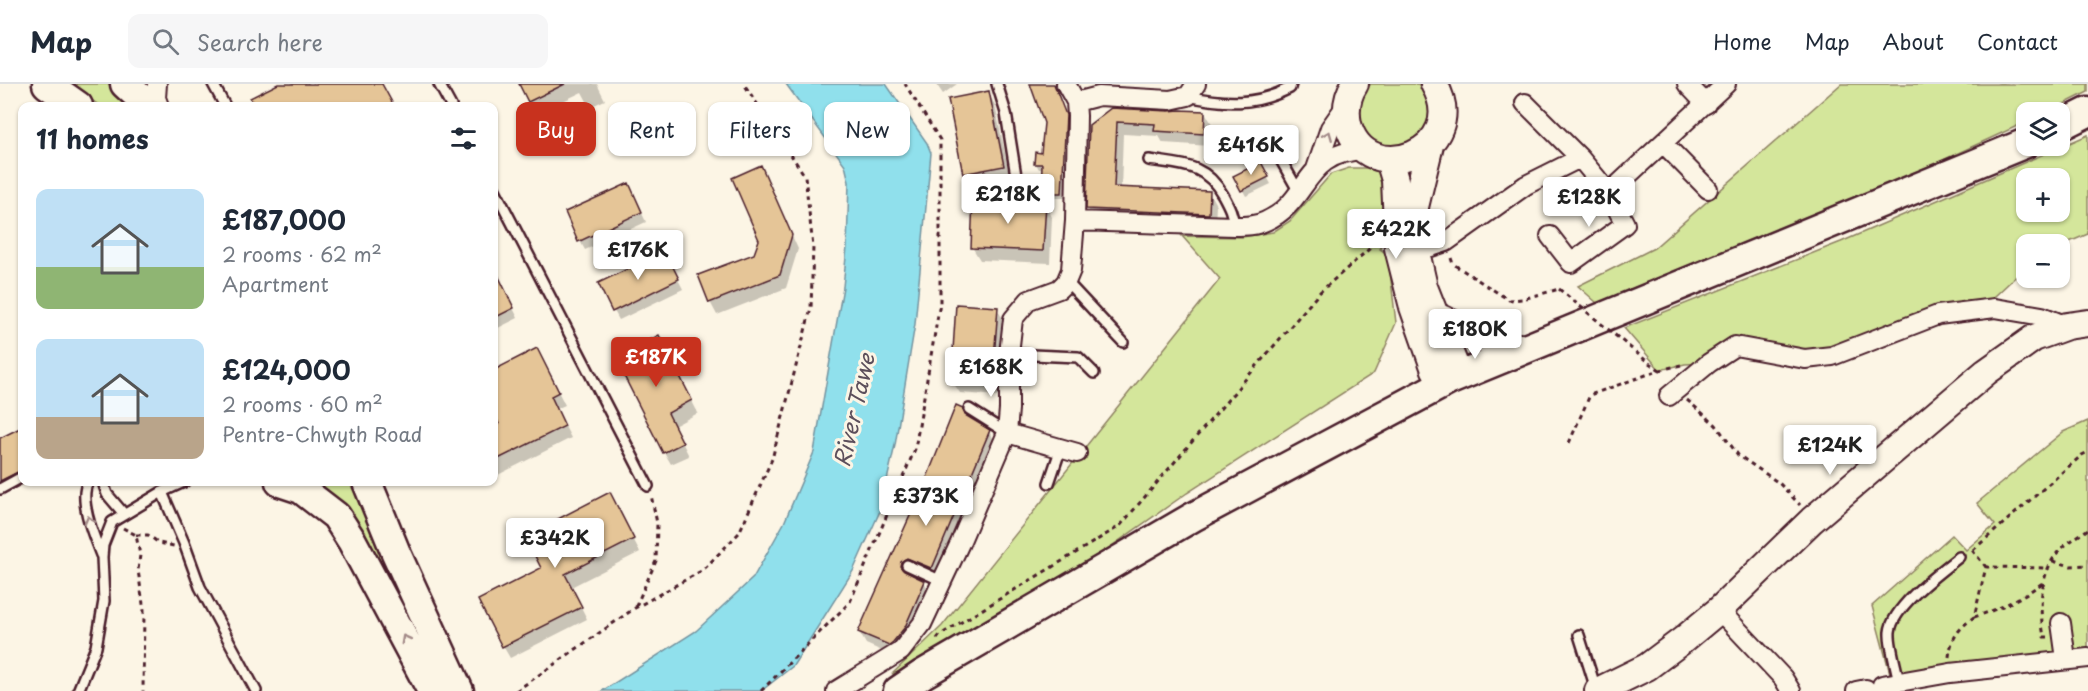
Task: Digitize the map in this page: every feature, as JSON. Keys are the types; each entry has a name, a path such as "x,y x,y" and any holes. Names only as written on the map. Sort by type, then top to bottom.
{"main road":[{"path":"47,84 72,102"},
{"path":"125,84 145,102"},
{"path":"2070,121 2088,112"},
{"path":"898,691 923,674 1194,517 1450,380 2016,147"},
{"path":"293,486 301,489 336,516 352,541 432,691"},
{"path":"357,486 383,525"},
{"path":"368,486 383,525 459,691"}],"street":[{"path":"158,84 158,102"},
{"path":"836,691 901,651 922,624 1007,433 1009,354 1013,320 1029,300 1059,289 1071,270 1075,221 1076,102 1066,84"},
{"path":"1687,84 1706,104"},
{"path":"1609,193 1726,84"},
{"path":"1351,91 1347,117 1350,130 1357,141 1377,155 1395,180 1398,248 1413,307 1435,370 1450,380 1454,363 1424,287 1416,252 1415,207 1430,145 1443,116 1442,89"},
{"path":"1076,102 1099,96 1170,100 1192,90"},
{"path":"1316,169 1330,128 1351,91"},
{"path":"1525,104 1580,158 1609,193 1625,224 1571,263 1550,236"},
{"path":"1663,143 1708,189"},
{"path":"1075,221 1256,225 1287,207 1316,169 1336,154 1349,151 1405,159 1430,145"},
{"path":"1416,252 1446,242 1526,185 1580,158"},
{"path":"1673,392 1709,363 1735,346 1805,359 1832,356 1938,315 1995,308 2077,325"},
{"path":"1435,316 1449,320 1476,337 1496,344 1527,348"},
{"path":"1597,691 1647,667 1719,610 1812,520 1986,372 2034,338 2077,325"},
{"path":"1007,433 1069,451"},
{"path":"1719,610 1783,678 1791,691"},
{"path":"2062,631 2066,659"},
{"path":"1876,687 1950,673 2088,658"}],"lane":[{"path":"213,84 223,102"},
{"path":"439,84 449,102"},
{"path":"997,84 1006,113 1017,182"},
{"path":"1192,90 1219,102 1243,102 1280,93 1290,88 1291,84"},
{"path":"1269,139 1299,192"},
{"path":"1149,160 1191,166 1207,173 1218,186 1232,213 1234,226"},
{"path":"498,196 648,486"},
{"path":"1066,280 1123,342"},
{"path":"1009,354 1078,357 1094,373"},
{"path":"969,409 1007,433"},
{"path":"1049,483 1069,451"},
{"path":"0,489 18,479"},
{"path":"85,486 84,499 92,532 102,557"},
{"path":"104,486 107,494 124,514"},
{"path":"78,691 96,647 104,601 103,545 112,522 175,486"},
{"path":"162,492 200,587 256,691"},
{"path":"1876,687 1895,616 1923,586 1959,557"},
{"path":"906,565 942,581"},
{"path":"1579,635 1597,691"}],"path":[{"path":"516,691 635,608 703,570 739,533 772,459 811,308 813,247 805,177 744,84"},
{"path":"761,691 850,602 915,449 940,303 940,140 905,84"},
{"path":"935,643 940,635 1120,526 1320,292 1379,241"},
{"path":"1446,242 1453,264 1509,300 1559,290 1660,370"},
{"path":"1569,443 1590,395 1685,363 1709,363"},
{"path":"1673,392 1716,425 1738,455 1779,483 1812,520"},
{"path":"1959,557 1973,550 2088,452"},
{"path":"635,608 656,561 657,523 648,486"},
{"path":"112,522 136,535 148,535 159,543 174,546"},
{"path":"2062,631 2044,637 2040,601 2044,582 2059,550 2088,529"},
{"path":"136,535 140,555 138,570 144,611 143,691"},
{"path":"1973,550 1986,567"},
{"path":"2053,561 2071,566 2088,565"},
{"path":"1986,567 2050,568"},
{"path":"1974,617 1986,567"},
{"path":"1950,673 1948,661 1951,644 1961,627 1974,617 2019,600 2044,582"}],"green space":[{"path":"70,84 109,84 129,102 95,102"},
{"path":"1371,84 1418,84 1425,93 1430,108 1430,125 1405,149 1370,142 1357,119 1362,93"},
{"path":"1841,84 2088,84 2088,92 2068,102 2016,102 2016,127 1932,165 1597,303 1578,286 1654,248"},
{"path":"2088,135 2088,234 2070,242 2070,234 2016,234 2016,276 1980,310 1832,356 1735,346 1709,363 1685,364 1660,370 1624,328 1841,242 2040,156 2070,156 2070,143"},
{"path":"1349,168 1372,168 1385,175 1387,221 1380,249 1388,255 1396,323 1374,373 1187,493 1093,559 923,664 892,674 942,626 1220,279 1182,236 1242,237 1273,232 1290,221 1331,174"},
{"path":"2088,421 2088,654 1892,681 1872,606 1952,535 1966,550 1995,525 1977,503 2063,432"},
{"path":"315,486 353,486 363,502 450,691"}],"water":[{"path":"786,84 886,84 899,102 824,102 824,136 812,120 812,102 799,102"},
{"name":"River Tawe","path":"910,119 931,153 915,324 895,445 880,511 853,571 793,666 761,691 602,691 696,631 753,578 784,523 814,452 843,287 849,182 845,165 838,156 910,156"}],"building":[{"path":"278,84 382,84 392,102 252,102 250,98"},
{"path":"519,84 565,84 528,102"},
{"path":"1030,84 1054,84 1066,115 1062,193 1041,193 1042,164 1034,164 1035,152 1041,153 1044,123"},
{"path":"989,91 1004,166 963,174 948,99"},
{"path":"1111,108 1205,111 1204,134 1154,131 1155,124 1117,122 1114,187 1210,191 1209,214 1086,209 1089,125"},
{"path":"1261,162 1269,177 1241,191 1233,176"},
{"path":"761,165 792,235 780,275 709,303 698,275 754,254 759,240 732,178"},
{"path":"629,183 642,212 578,242 565,212"},
{"path":"973,199 1046,203 1043,251 971,248"},
{"path":"665,251 679,279 612,312 598,283"},
{"path":"498,275 514,308 498,316"},
{"path":"956,304 998,307 992,384 951,381"},
{"path":"659,335 692,400 668,413 683,443 663,453 615,358"},
{"path":"537,348 559,392 551,396 565,426 498,459 499,424 498,368"},
{"path":"956,405 963,408 965,415 990,430 933,566 931,568 907,558 901,562 900,566 904,571 925,581 905,627 889,645 858,632 926,480"},
{"path":"18,429 18,472 0,481 0,438"},
{"path":"610,492 634,539 565,574 582,607 502,647 478,600 541,568 525,536"}]}
